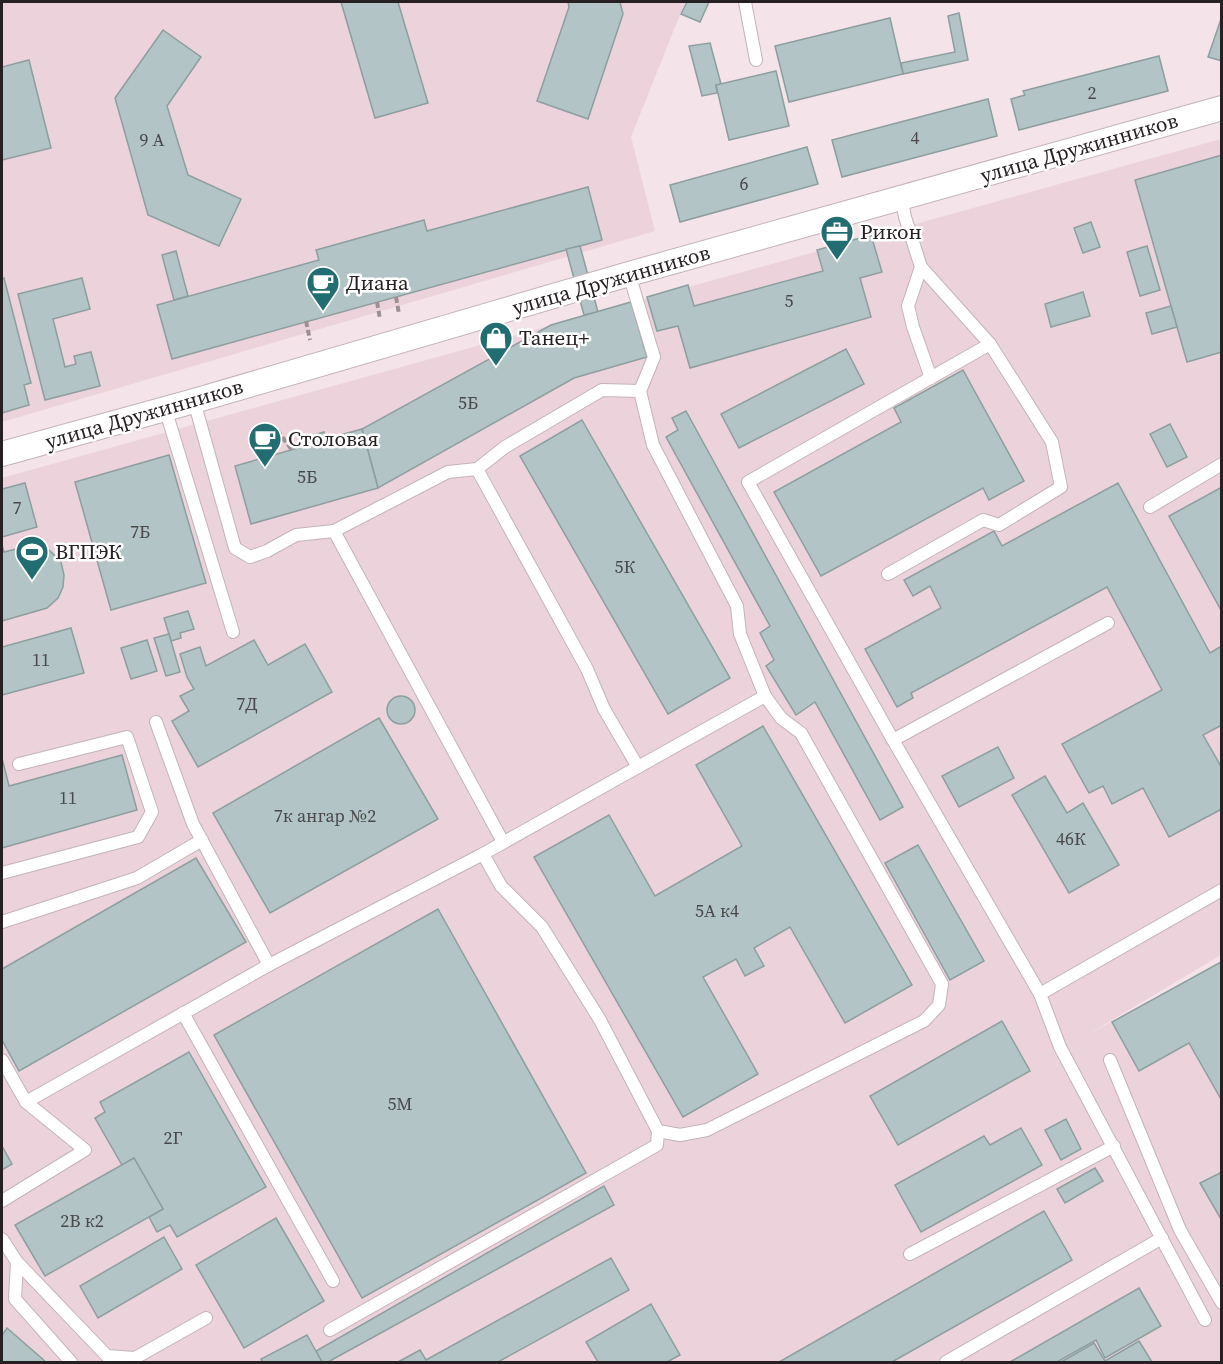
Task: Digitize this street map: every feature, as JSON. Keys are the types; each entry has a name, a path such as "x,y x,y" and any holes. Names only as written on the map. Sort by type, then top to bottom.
{"street":[{"name":"улица Дружинников","path":"2,454 194,401 629,274 1221,108"}],"lane":[{"path":"745,2 756,60"},
{"path":"888,574 983,520 999,525 1061,487 1052,442 990,344 921,267 901,197"},
{"path":"921,267 908,306 931,378"},
{"path":"629,274 654,357 640,391 653,445 737,606 740,634 765,696 781,718 801,733 942,984 939,1005 924,1021 707,1130 680,1135 658,1131"},
{"path":"990,344 748,482 892,740 1040,994 1060,1047 1205,1320"},
{"path":"194,401 216,466 235,548 249,556 267,551 296,535 334,531 448,472 477,469 505,447 602,390 640,391"},
{"path":"165,408 233,632"},
{"path":"1150,507 1221,464"},
{"path":"477,469 587,669 604,709 638,767"},
{"path":"334,531 503,842"},
{"path":"892,740 1108,623"},
{"path":"26,1102 269,965 483,854 765,696"},
{"path":"156,722 193,824 269,965"},
{"path":"2,873 138,837 152,812 127,737 19,764"},
{"path":"2,922 137,878 202,840"},
{"path":"330,1330 657,1146 658,1131 600,1020 542,927 501,886 483,854"},
{"path":"1040,994 1221,890"},
{"path":"183,1013 333,1281"},
{"path":"2,1060 26,1102 85,1150 2,1201"},
{"path":"1110,1060 1180,1230 1221,1303"},
{"path":"910,1254 1114,1146"},
{"path":"946,1362 1162,1238"},
{"path":"2,1239 17,1262 107,1356 135,1358 206,1318"},
{"path":"17,1262 15,1299 71,1362"}],"path":[{"path":"396,297 399,314"},
{"path":"377,302 380,319"},
{"path":"306,321 310,340"},
{"path":"277,430 292,450"}],"shaded area":[{"path":"2,2 685,2 631,137 655,231 2,422"},
{"path":"1221,139 1221,955 1087,1035 1221,962 1221,1362 2,1362 2,478"}],"building":[{"path":"341,2 398,2 428,103 375,118"},
{"path":"568,2 620,2 623,14 588,119 537,101 569,7"},
{"path":"687,2 709,2 700,22 681,14"},
{"path":"959,13 968,60 903,74 901,63 955,52 948,16"},
{"path":"1222,16 1222,61 1208,57"},
{"path":"890,18 903,74 789,102 775,46"},
{"path":"163,30 201,57 167,106 188,175 241,199 219,246 148,215 115,98"},
{"path":"710,43 721,84 716,85 717,93 702,96 689,46"},
{"path":"1159,56 1168,91 1019,130 1011,99 1025,95 1023,91"},
{"path":"29,60 51,148 2,160 2,67"},
{"path":"776,71 789,126 729,140 716,85"},
{"path":"988,99 997,136 842,177 832,140"},
{"path":"807,147 818,184 680,222 670,185"},
{"path":"1222,155 1222,352 1187,362 1135,180"},
{"path":"588,187 602,240 172,359 157,305 319,260 316,250 424,220 427,231"},
{"path":"1091,222 1100,247 1083,253 1074,228"},
{"path":"871,235 882,272 860,278 871,317 690,368 678,326 657,331 647,297 688,285 694,306 823,271 817,250"},
{"path":"580,246 598,312 584,315 566,249"},
{"path":"1147,246 1160,290 1140,296 1127,252"},
{"path":"176,251 188,296 174,300 162,255"},
{"path":"4,278 31,383 24,385 29,405 2,413 2,279"},
{"path":"82,278 90,309 53,319 65,367 76,364 74,356 91,352 100,386 45,400 18,294"},
{"path":"1083,292 1090,316 1051,327 1045,304"},
{"path":"631,302 647,357 574,378 378,488 362,429 551,325"},
{"path":"1171,306 1177,327 1152,334 1146,313"},
{"path":"846,349 864,384 739,448 721,414"},
{"path":"963,370 1024,481 989,500 983,488 821,576 774,492 901,422 894,408"},
{"path":"686,411 903,807 880,820 815,702 796,715 766,666 774,660 760,633 770,626 666,437 678,430 672,418"},
{"path":"582,420 730,678 668,714 520,456"},
{"path":"1170,424 1187,457 1167,467 1150,434"},
{"path":"362,429 378,488 251,524 235,466 305,446 303,438 324,432 326,439"},
{"path":"169,455 206,583 111,610 75,482"},
{"path":"25,483 37,527 2,537 2,489"},
{"path":"1118,483 1210,653 1220,647 1222,649 1222,725 1203,735 1222,768 1222,809 1169,837 1143,788 1112,804 1103,786 1089,793 1062,744 1162,690 1107,587 911,693 913,698 897,707 865,649 941,608 930,586 913,596 904,580 994,531 1002,546"},
{"path":"1222,487 1222,612 1169,516"},
{"name":"ВГПЭК","path":"2,545 4,552 32,545 49,550 61,562 64,575 63,587 58,598 47,608 2,621"},
{"path":"188,611 194,629 180,633 181,638 171,641 164,618"},
{"path":"71,628 84,673 2,695 2,647"},
{"path":"169,634 180,672 166,676 154,638"},
{"path":"147,640 157,671 131,679 121,648"},
{"path":"254,640 268,665 305,644 332,692 198,767 172,721 189,711 180,696 194,689 187,677 180,654 200,647 206,666"},
{"path":"401,696 411,700 415,710 411,720 401,724 391,720 387,710 391,700"},
{"path":"379,718 438,819 270,913 213,813"},
{"path":"763,726 912,985 845,1023 790,927 754,948 764,966 745,976 736,959 703,977 758,1074 683,1117 534,857 609,815 655,896 742,846 696,765"},
{"path":"998,747 1014,778 959,807 942,776"},
{"path":"122,755 137,810 2,848 2,758 9,786"},
{"path":"1045,776 1067,813 1083,803 1119,865 1069,893 1012,795"},
{"path":"918,845 984,961 950,980 885,863"},
{"path":"196,858 246,942 19,1071 2,1040 2,969"},
{"path":"438,909 586,1173 362,1298 214,1035"},
{"path":"1221,962 1222,1101 1189,1043 1139,1071 1112,1022"},
{"path":"1002,1021 1030,1071 898,1145 870,1096"},
{"path":"189,1052 266,1187 177,1237 170,1225 157,1232 149,1217 163,1209 134,1158 122,1165 95,1118 105,1112 100,1102"},
{"path":"1066,1119 1081,1149 1061,1160 1045,1130"},
{"path":"1021,1128 1042,1165 921,1232 895,1185 984,1136 990,1145"},
{"path":"2,1146 12,1164 2,1170"},
{"path":"134,1158 163,1209 45,1276 15,1225"},
{"path":"1095,1168 1103,1181 1065,1203 1057,1189"},
{"path":"1222,1172 1222,1221 1200,1183"},
{"path":"604,1186 614,1205 328,1362 322,1362 316,1351"},
{"path":"1044,1211 1072,1260 892,1362 779,1362"},
{"path":"276,1218 324,1301 244,1348 196,1265"},
{"path":"164,1237 182,1269 98,1318 80,1286"},
{"path":"611,1258 629,1290 498,1362 398,1362 420,1350 426,1360"},
{"path":"1139,1288 1161,1326 1105,1358 1096,1340 1057,1362 1010,1362"},
{"path":"651,1304 680,1355 667,1362 598,1362 586,1342"},
{"path":"7,1328 46,1362 2,1362 2,1335"},
{"path":"307,1335 322,1362 262,1362 261,1359"},
{"path":"1139,1341 1152,1362 1061,1362 1094,1343 1105,1361"}],"place":[{"name":"Рикон","path":"837,261"},
{"name":"Диана","path":"323,312"},
{"name":"Танец+","path":"496,367"},
{"name":"Столовая","path":"265,468"},
{"name":"ВГПЭК","path":"32,581"}]}
